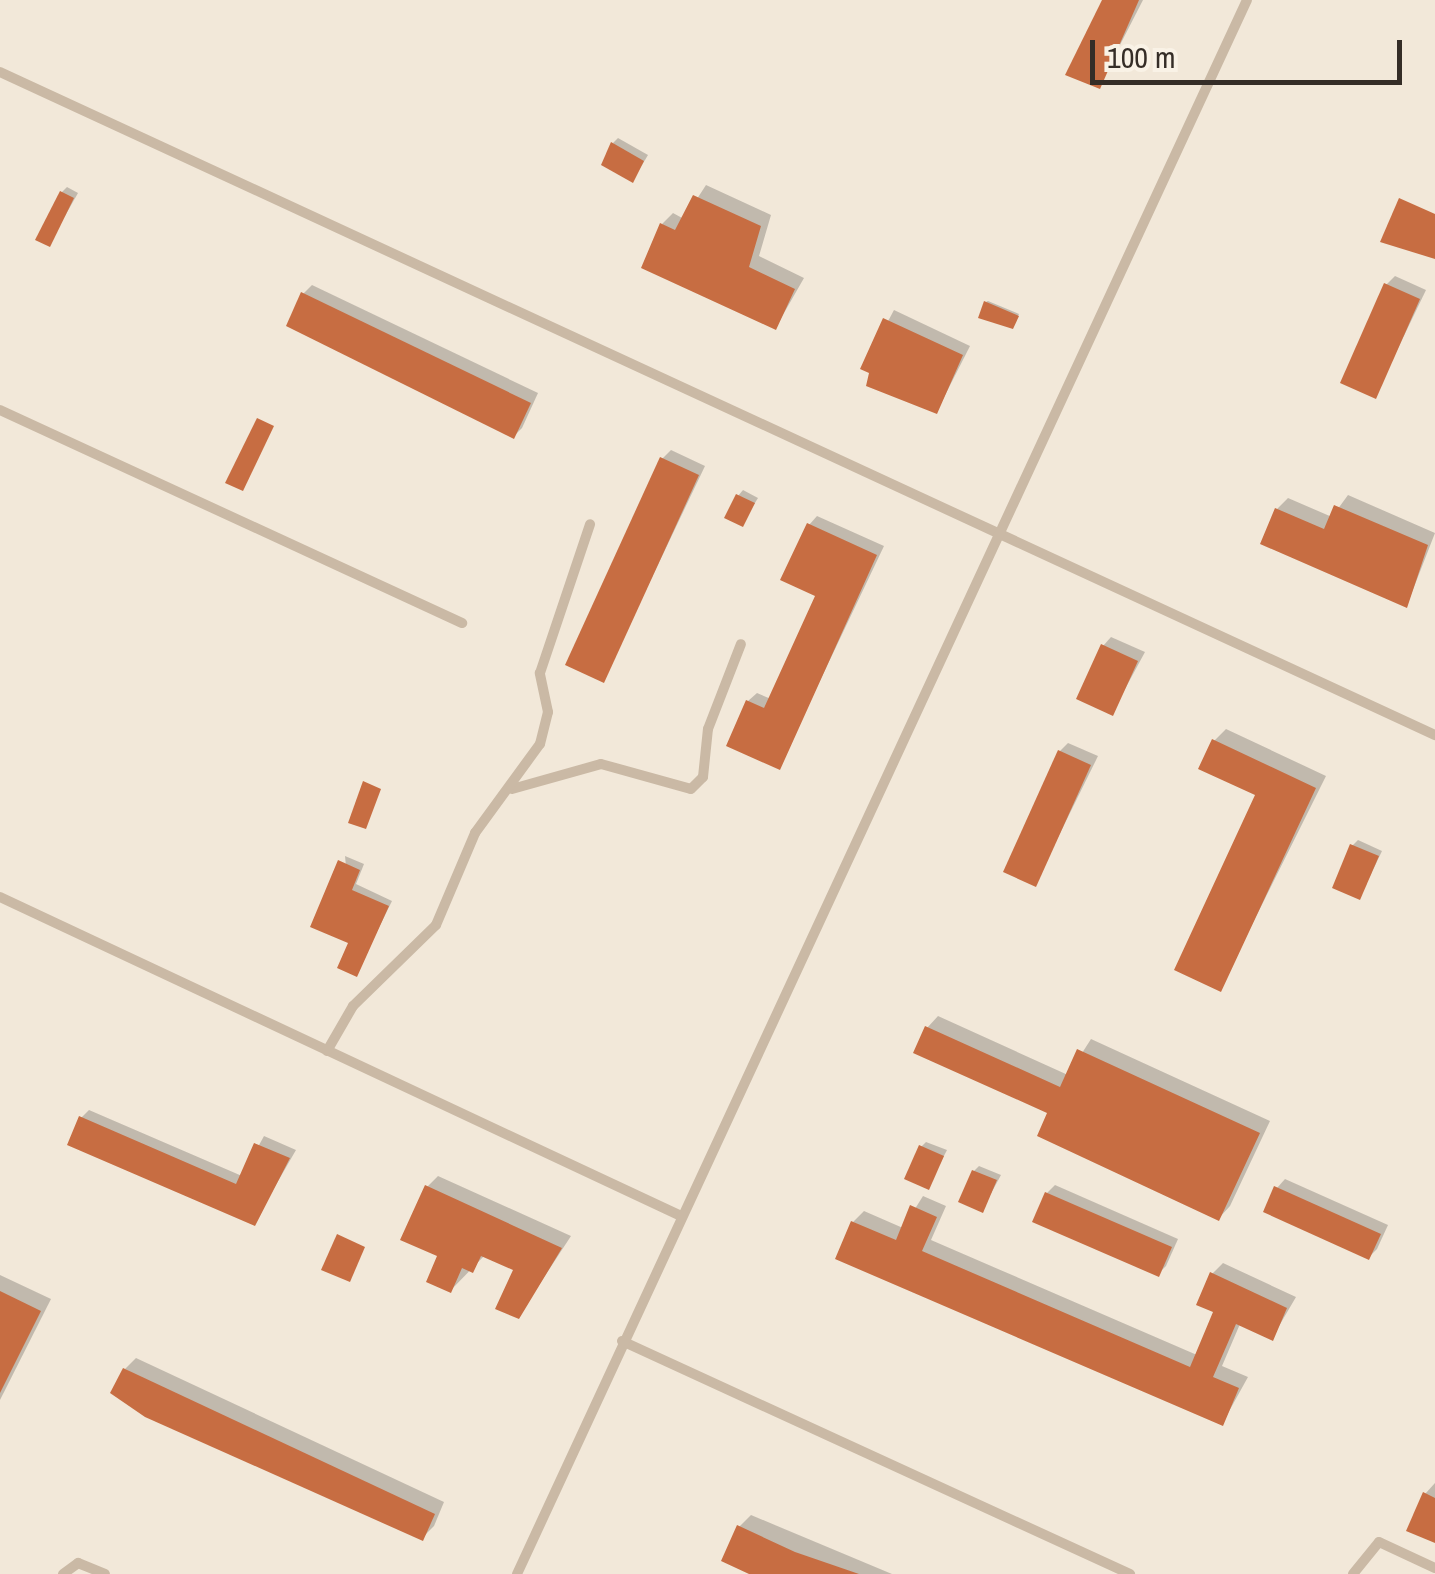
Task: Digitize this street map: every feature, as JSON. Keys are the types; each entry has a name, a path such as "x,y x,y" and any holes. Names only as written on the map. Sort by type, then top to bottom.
{"lane":[{"path":"517,1574 995,532 1247,0"},
{"path":"0,72 1435,735"},
{"path":"0,410 462,624"},
{"path":"327,1051 353,1006 436,925 475,833 540,744 548,712 540,673 590,524"},
{"path":"510,789 601,764 691,789 703,777 708,729 741,644"},
{"path":"0,898 679,1215"},
{"path":"622,1341 1130,1574"},
{"path":"1354,1574 1379,1542 1435,1568"},
{"path":"63,1574 78,1562 105,1574"}],"building":[{"path":"1102,0 1139,0 1100,89 1065,75"},
{"path":"611,142 644,161 633,183 601,165"},
{"path":"60,191 74,198 50,247 35,240"},
{"path":"693,195 761,226 749,267 795,289 776,330 641,268 660,223 675,230"},
{"path":"1399,198 1435,214 1435,259 1380,242"},
{"path":"1384,283 1420,299 1376,399 1340,383"},
{"path":"301,292 531,403 514,439 286,326"},
{"path":"984,301 1019,316 1013,329 978,318"},
{"path":"883,318 963,355 937,414 866,386 869,373 860,369"},
{"path":"257,418 274,426 243,491 225,483"},
{"path":"660,457 699,475 604,683 565,665"},
{"path":"736,494 755,503 743,527 724,518"},
{"path":"1334,505 1428,545 1407,608 1260,544 1275,508 1324,529"},
{"path":"807,523 877,555 780,770 726,746 746,700 764,708 815,596 780,580"},
{"path":"1101,644 1138,661 1113,716 1076,699"},
{"path":"1212,739 1316,788 1221,992 1174,970 1255,795 1198,769"},
{"path":"1058,750 1091,765 1036,887 1003,872"},
{"path":"363,781 381,789 366,829 348,823"},
{"path":"1350,844 1379,856 1360,900 1332,888"},
{"path":"338,860 360,870 352,890 389,906 357,977 337,968 348,943 310,927"},
{"path":"925,1026 1060,1087 1077,1049 1260,1133 1219,1221 1037,1136 1047,1113 913,1053"},
{"path":"79,1116 236,1184 254,1143 290,1158 255,1226 67,1145"},
{"path":"919,1145 944,1156 929,1190 904,1179"},
{"path":"972,1170 997,1180 983,1213 958,1202"},
{"path":"425,1185 562,1248 519,1319 495,1309 513,1270 481,1256 473,1273 462,1268 451,1293 426,1282 437,1256 400,1240"},
{"path":"1274,1186 1381,1234 1369,1260 1263,1212"},
{"path":"1045,1192 1172,1247 1159,1277 1032,1222"},
{"path":"910,1205 937,1217 922,1251 1190,1367 1213,1312 1196,1305 1210,1272 1287,1308 1273,1341 1236,1324 1213,1377 1239,1388 1223,1426 835,1259 851,1221 896,1240"},
{"path":"337,1234 365,1247 350,1282 321,1270"},
{"path":"0,1291 41,1311 0,1393"},
{"path":"123,1368 435,1514 423,1541 145,1417 110,1393"},
{"path":"1423,1492 1435,1498 1435,1543 1406,1531"},
{"path":"737,1525 795,1552 859,1574 749,1574 721,1561"}]}
